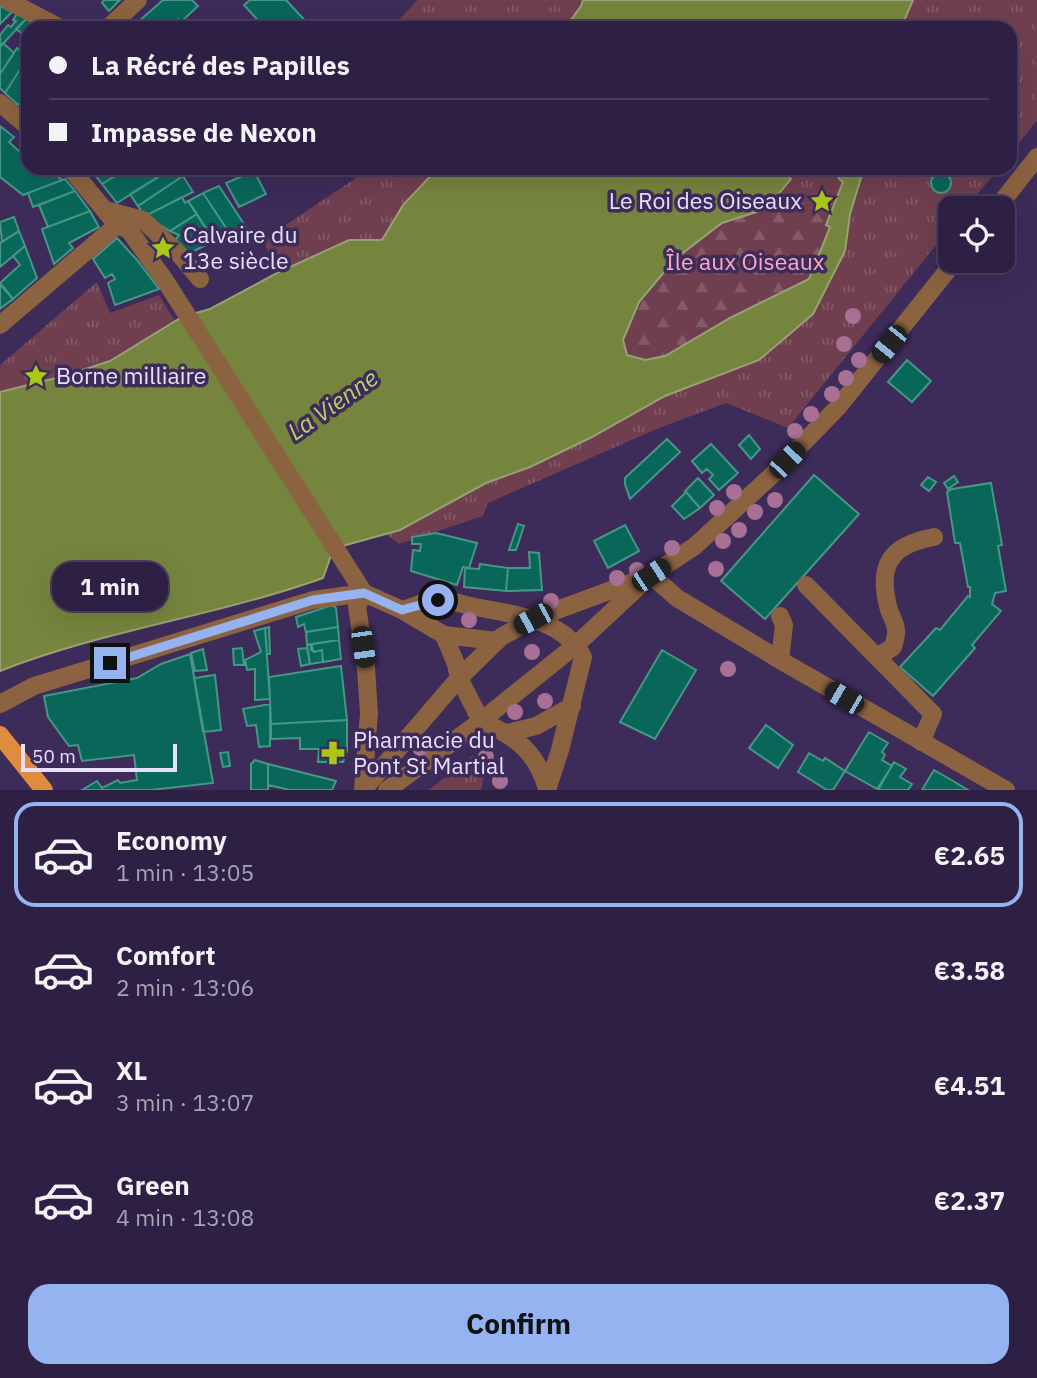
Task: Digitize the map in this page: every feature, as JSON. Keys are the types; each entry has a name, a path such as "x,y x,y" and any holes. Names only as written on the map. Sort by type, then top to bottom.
{"main road":[{"path":"5,742 44,790"}],"street":[{"path":"7,0 47,21"},
{"path":"116,21 138,0"},
{"path":"0,103 21,121"},
{"path":"1007,196 1037,158"},
{"path":"76,175 117,225 129,230 166,282 364,593"},
{"path":"105,210 143,220 180,255 200,279"},
{"path":"0,325 117,225"},
{"path":"387,790 481,721 577,644 651,575 695,546 770,477 839,406 945,273"},
{"path":"877,656 893,646 896,631 884,578 887,563 901,547 934,537"},
{"path":"363,790 459,678 496,641 533,619 651,575"},
{"path":"651,575 677,598 1006,790"},
{"path":"807,586 933,714 921,742"},
{"path":"363,790 369,713 357,606 364,593"},
{"path":"0,704 34,686 313,600 364,593 402,610 444,635 496,641"},
{"path":"402,610 438,600 533,619 558,630 577,644 583,657 572,706 547,789"},
{"path":"780,616 784,625 780,660"},
{"path":"444,635 459,678 481,721 507,733 533,758 542,770 547,789"},
{"path":"507,733 536,726 572,706"}],"green space":[{"path":"417,0 583,0 570,21 398,21"},
{"path":"913,0 1037,0 1037,121 1017,145 1017,21 904,21"},
{"path":"360,175 431,175 403,205 382,240 349,240 277,273 263,240"},
{"name":"Île aux Oiseaux","path":"788,175 838,175 843,182 826,225"},
{"path":"862,175 993,175 976,196 938,196 938,243 788,428 726,403 659,428 488,503 483,516 399,544 387,535 486,483 590,438 665,396 759,360 814,314 845,251 850,214"},
{"name":"Île aux Oiseaux","path":"791,179 826,224 831,226 809,279 730,318 665,356 645,360 627,355 623,340 639,302 675,259 722,223 766,209"},
{"path":"97,282 110,313 159,295 175,321 110,361 0,392 0,365"},
{"path":"473,755 485,771 481,790 429,790"}],"water":[{"path":"583,0 913,0 904,21 570,21"},
{"name":"La Vienne","path":"431,175 788,175 791,179 766,209 722,223 675,259 639,302 623,340 627,355 645,360 665,356 730,318 809,279 830,227 826,225 843,182 838,175 862,175 850,214 845,251 813,314 759,360 665,396 590,438 530,467 486,483 400,530 346,545 332,553 323,578 242,603 79,645 0,671 0,392 110,361 182,317 210,309 277,273 349,240 382,240 403,205"}],"building":[{"path":"104,0 120,0 109,11 102,3"},
{"path":"163,0 192,0 198,6 182,21 139,21"},
{"path":"250,0 286,0 306,21 259,21 244,5"},
{"path":"0,6 12,12 0,24"},
{"path":"17,14 27,18 21,21 21,24 0,47 0,35 8,25 11,27 16,21 13,20"},
{"path":"3,43 14,53 0,74 0,47"},
{"path":"17,48 21,51 21,68 5,93 0,88 0,74"},
{"path":"21,68 21,100 18,105 5,93"},
{"path":"0,126 14,137 9,142 21,151 21,175 56,175 62,180 23,195 0,177"},
{"path":"95,175 117,175 102,184"},
{"path":"117,175 156,175 157,178 117,203 102,184"},
{"path":"161,175 183,176 138,206 130,194"},
{"path":"245,175 256,175 266,194 239,207 226,183"},
{"path":"936,175 946,175 950,179 950,187 945,192 937,192 932,187 932,179"},
{"path":"183,176 193,192 145,216 138,206"},
{"path":"65,179 75,191 33,207 28,193"},
{"path":"219,186 246,227 230,234 203,193"},
{"path":"75,191 90,211 48,227 39,205"},
{"path":"203,193 230,234 214,241 188,201"},
{"path":"182,197 197,214 170,231 145,216"},
{"path":"90,211 99,227 69,243 73,248 54,264 42,229"},
{"path":"197,214 214,241 186,255 174,242 179,235 170,231"},
{"path":"14,217 19,231 2,242 0,222"},
{"path":"19,231 25,246 0,267 0,243"},
{"path":"117,238 159,289 115,305 108,283 115,279 112,274 105,278 93,259"},
{"path":"25,246 37,278 13,299 0,283 20,265 13,256"},
{"path":"0,284 13,299 0,309"},
{"path":"907,360 931,381 912,402 888,382"},
{"path":"749,435 760,449 751,459 739,445"},
{"path":"667,439 680,452 630,499 625,478"},
{"path":"711,444 738,473 719,490 709,479 713,475 707,469 702,473 692,461"},
{"path":"814,475 859,514 765,619 721,581"},
{"path":"954,476 958,482 948,489 944,483"},
{"path":"928,477 936,482 929,491 921,485"},
{"path":"698,478 714,495 700,508 685,491"},
{"path":"991,483 1002,545 998,546 1006,591 995,593 992,604 1001,611 972,645 975,648 933,696 900,667 936,628 940,630 968,596 970,597 960,543 955,543 947,492"},
{"path":"686,492 700,508 684,519 672,506"},
{"path":"518,524 524,526 516,550 509,550"},
{"path":"625,525 639,551 608,568 594,541"},
{"path":"436,533 477,543 469,568 463,567 457,585 411,571 413,550 420,551 421,544 412,544 412,537"},
{"path":"529,552 539,553 542,590 506,591 508,568 530,568"},
{"path":"480,564 508,568 506,591 464,587 465,568 479,569"},
{"path":"332,605 336,608 338,627 306,632 304,624 298,627 296,617"},
{"path":"269,627 270,654 267,654 265,628"},
{"path":"338,627 339,640 307,645 306,632"},
{"path":"265,628 270,699 255,700 255,669 247,670 245,660 261,652 254,631"},
{"path":"339,640 341,659 323,662 322,650 311,650 311,644"},
{"path":"311,644 314,652 322,650 323,662 310,664 307,645"},
{"path":"242,648 244,665 234,665 233,649"},
{"path":"307,648 310,664 301,666 298,649"},
{"path":"203,649 207,670 195,671 191,653"},
{"path":"662,650 696,670 655,739 620,722"},
{"path":"190,654 213,783 151,790 82,790 97,781 102,788 118,780 120,783 137,780 134,755 82,761 78,745 69,746 48,717 44,696 137,678 161,664"},
{"path":"341,666 347,720 271,724 269,677"},
{"path":"215,675 221,730 203,732 194,678"},
{"path":"270,704 270,746 259,747 256,725 247,726 243,709"},
{"path":"347,720 347,751 343,762 318,762 319,749 300,749 300,738 271,739 271,724"},
{"path":"766,725 793,745 778,768 749,748"},
{"path":"869,732 888,743 882,752 885,755 882,760 892,766 877,789 845,771"},
{"path":"228,752 230,766 223,767 220,753"},
{"path":"809,753 823,761 825,758 845,771 833,790 827,790 798,772"},
{"path":"255,760 268,764 268,790 251,790 251,764"},
{"path":"894,762 906,769 900,777 912,784 908,790 878,790"},
{"path":"268,764 336,781 332,790 290,790 268,785"},
{"path":"934,770 953,781 968,790 922,790"}],"place":[{"name":"Le Roi des Oiseaux","path":"822,201"},
{"name":"Calvaire du 13e siècle","path":"163,248"},
{"name":"Borne milliaire","path":"36,376"},
{"name":"Pharmacie du Pont St Martial","path":"333,753"}],"route":[{"path":"110,663 313,600 364,593 402,610 438,600"}]}
